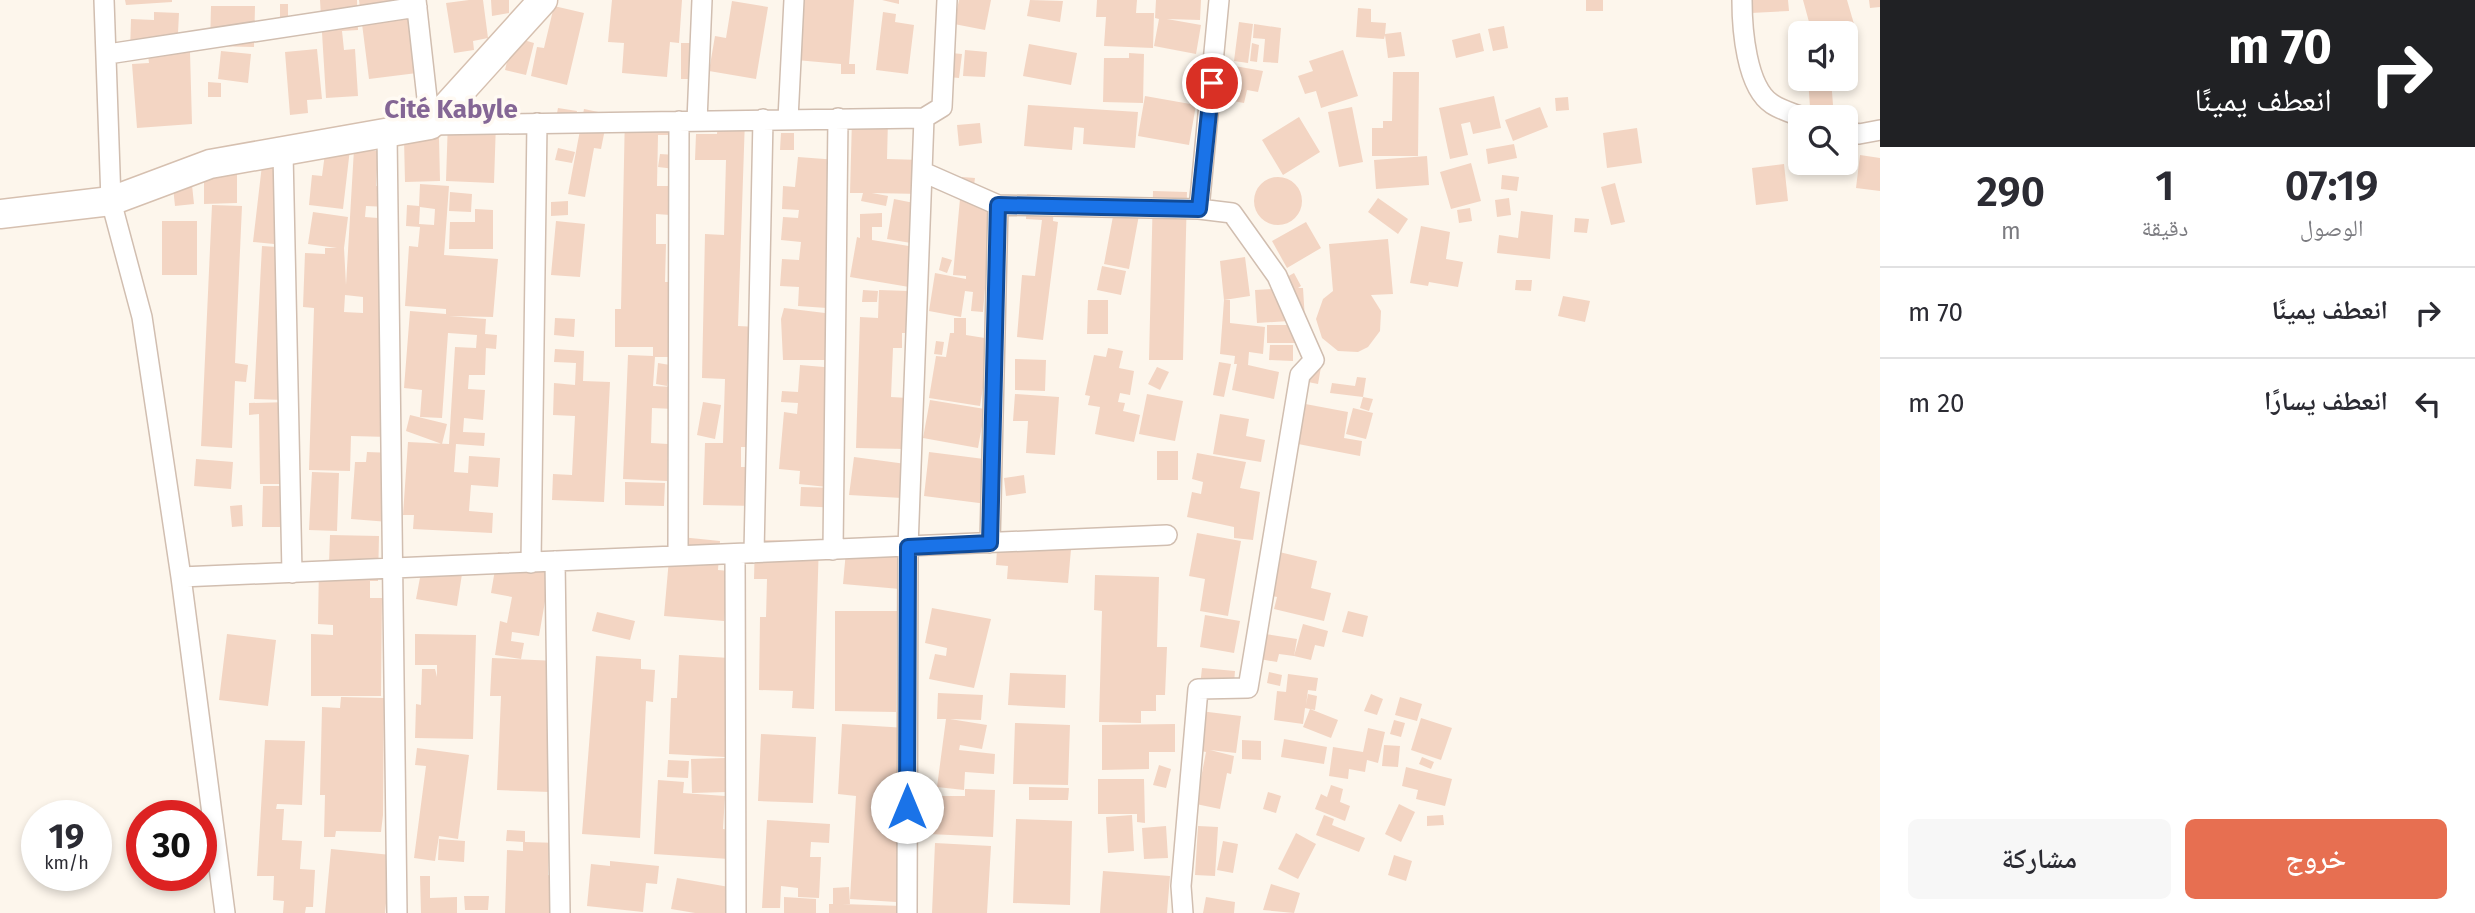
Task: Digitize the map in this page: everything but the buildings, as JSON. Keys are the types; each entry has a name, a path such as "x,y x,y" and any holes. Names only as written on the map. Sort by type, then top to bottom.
{"street":[{"path":"104,0 108,54 111,201 142,317 181,577 225,913"},
{"path":"430,125 543,0"},
{"path":"678,556 688,121 702,0"},
{"path":"788,119 794,0"},
{"path":"0,214 111,201 210,164 430,125 924,118 942,107 947,0"},
{"path":"1199,209 1219,0"},
{"path":"1742,0 1748,59 1758,87 1770,103 1788,111"},
{"path":"108,54 417,4 430,125"},
{"path":"833,550 838,118"},
{"path":"907,913 908,547 924,118"},
{"path":"736,913 745,553 763,120"},
{"path":"531,563 537,123"},
{"path":"1858,134 1880,130"},
{"path":"387,134 397,913"},
{"path":"284,153 292,573"},
{"path":"923,172 998,205 1199,209 1232,213 1277,276 1314,360 1300,375 1248,688 1198,689 1181,886 1183,913"},
{"path":"990,543 998,205"},
{"path":"181,577 1167,535"},
{"path":"555,562 560,913"}],"district":[{"name":"Cité Kabyle","path":"451,109"}],"route":[{"path":"907,807 908,547 990,543 998,205 1199,209 1212,83"}]}
